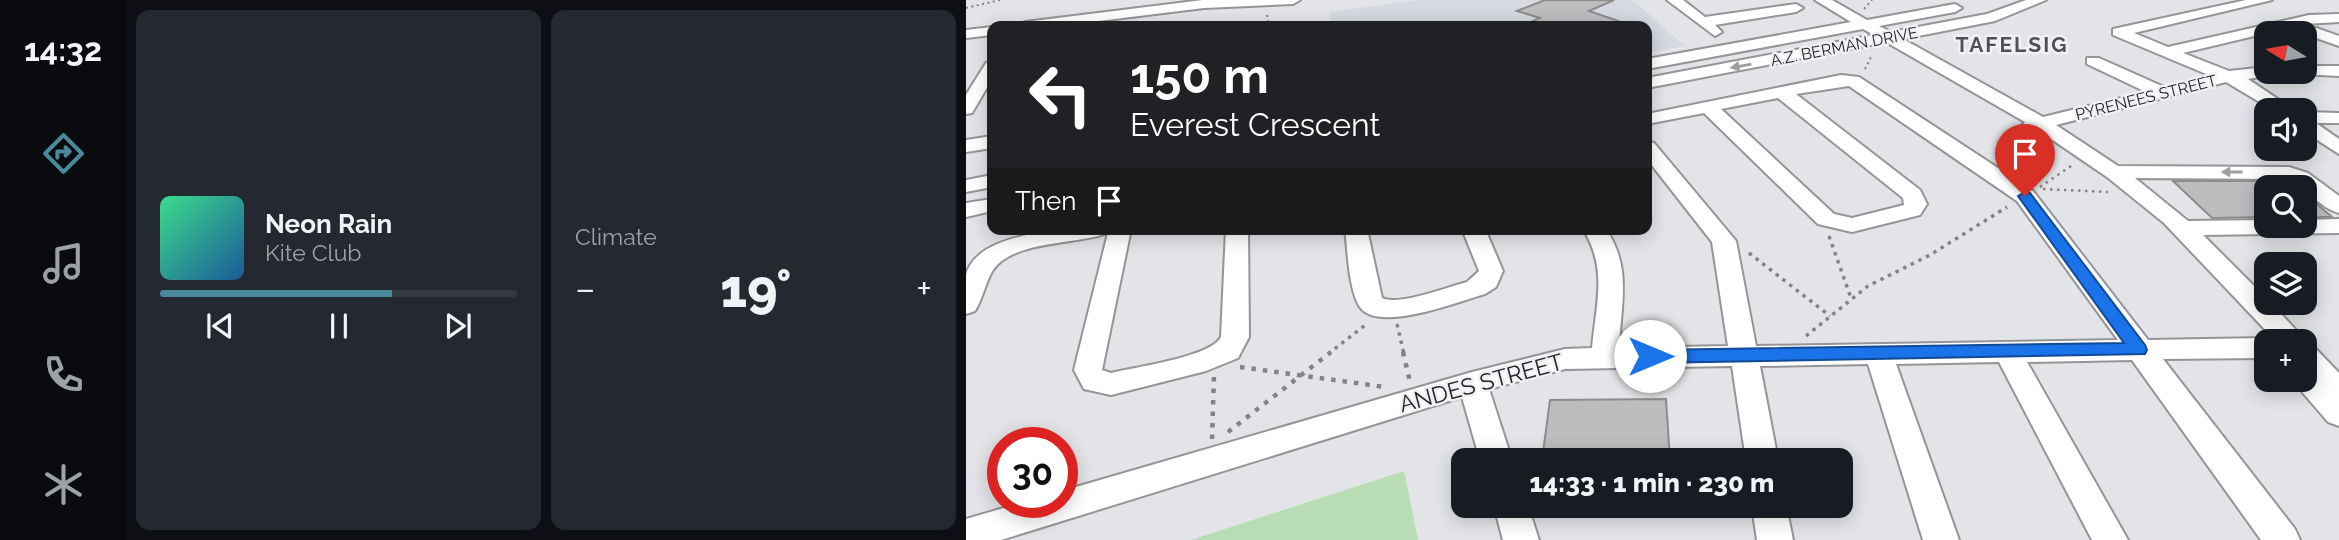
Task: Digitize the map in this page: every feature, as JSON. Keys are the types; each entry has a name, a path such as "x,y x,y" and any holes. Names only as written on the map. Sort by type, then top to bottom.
{"street":[{"path":"1109,21 1285,0"},
{"path":"1674,0 1720,35"},
{"path":"1757,0 1774,11"},
{"path":"1810,0 2033,125 2182,228 2280,329"},
{"path":"1822,0 1874,36"},
{"name":"A.Z. BERMAN DRIVE","path":"1652,82 1874,36 2004,0"},
{"name":"A.Z. BERMAN DRIVE","path":"1652,63 1874,36 1990,18 2039,0"},
{"path":"2266,0 2118,31 2168,60 2229,76 2267,98"},
{"path":"1034,21 1049,4"},
{"path":"1703,22 1796,8"},
{"path":"2302,21 2339,18"},
{"path":"966,34 987,31"},
{"path":"2130,78 2168,60 2254,34"},
{"path":"2317,34 2339,41"},
{"path":"2145,57 2098,63 2162,93"},
{"path":"2317,71 2339,71"},
{"name":"PYRENEES STREET","path":"2033,125 2229,76 2254,73"},
{"path":"966,109 987,74"},
{"path":"1652,118 1841,80 1859,84 2006,181 2025,196 2281,540"},
{"path":"1708,107 1826,219 1852,225 1912,210 1916,204 1912,195 1782,92"},
{"path":"2317,117 2339,118"},
{"path":"2033,125 2142,206 2183,244 2260,329"},
{"path":"2317,132 2339,148"},
{"path":"966,146 987,143"},
{"path":"1652,152 1724,241 1760,448"},
{"path":"2114,182 2289,173 2301,177 2339,206"},
{"path":"966,186 987,182"},
{"path":"966,210 987,206"},
{"path":"2182,228 2339,226"},
{"path":"966,305 984,266 997,254 1019,246 1071,235"},
{"path":"1119,235 1088,370 1094,381 1111,384 1227,358 1235,337 1237,235"},
{"path":"1357,235 1370,302 1389,309 1476,288 1487,281 1491,271 1476,235"},
{"path":"1598,235 1607,249 1611,264 1605,357"},
{"name":"ANDES STREET","path":"966,535 1413,395 1472,383 1543,363 1605,357 2254,348"},
{"path":"2008,352 2110,540"},
{"path":"1878,353 1941,540"},
{"path":"2317,367 2339,390"},
{"path":"1472,383 1492,448"},
{"path":"2317,391 2339,414"},
{"path":"1515,518 1521,540"},
{"path":"1771,518 1775,540"}],"path":[{"path":"966,8 1000,0"},
{"path":"1863,76 1874,36"},
{"path":"2076,163 2057,178 2035,189 2114,182"},
{"path":"1804,337 1868,286 1986,222 2015,201"},
{"path":"1827,229 1852,299"},
{"path":"1724,241 1744,249 1830,316"},
{"path":"1227,358 1214,372 1212,444 1301,376 1378,315 1389,309 1396,319 1413,395 1301,376 1227,358"}],"shaded area":[{"path":"1419,0 1632,0 1685,46 1652,52 1652,21 1332,21 1329,12"}],"green space":[{"path":"1404,471 1418,540 1191,540"}],"building":[{"path":"1545,0 1614,0 1589,11 1618,21 1533,21 1540,18 1517,11"},
{"path":"2173,181 2254,181 2254,217 2212,218"},
{"path":"2317,204 2332,217 2317,217"},
{"path":"1666,399 1669,448 1544,448 1550,400"}],"district":[{"name":"TAFELSIG","path":"2012,45"}],"route":[{"path":"1650,356 2138,350 2025,196"}]}
